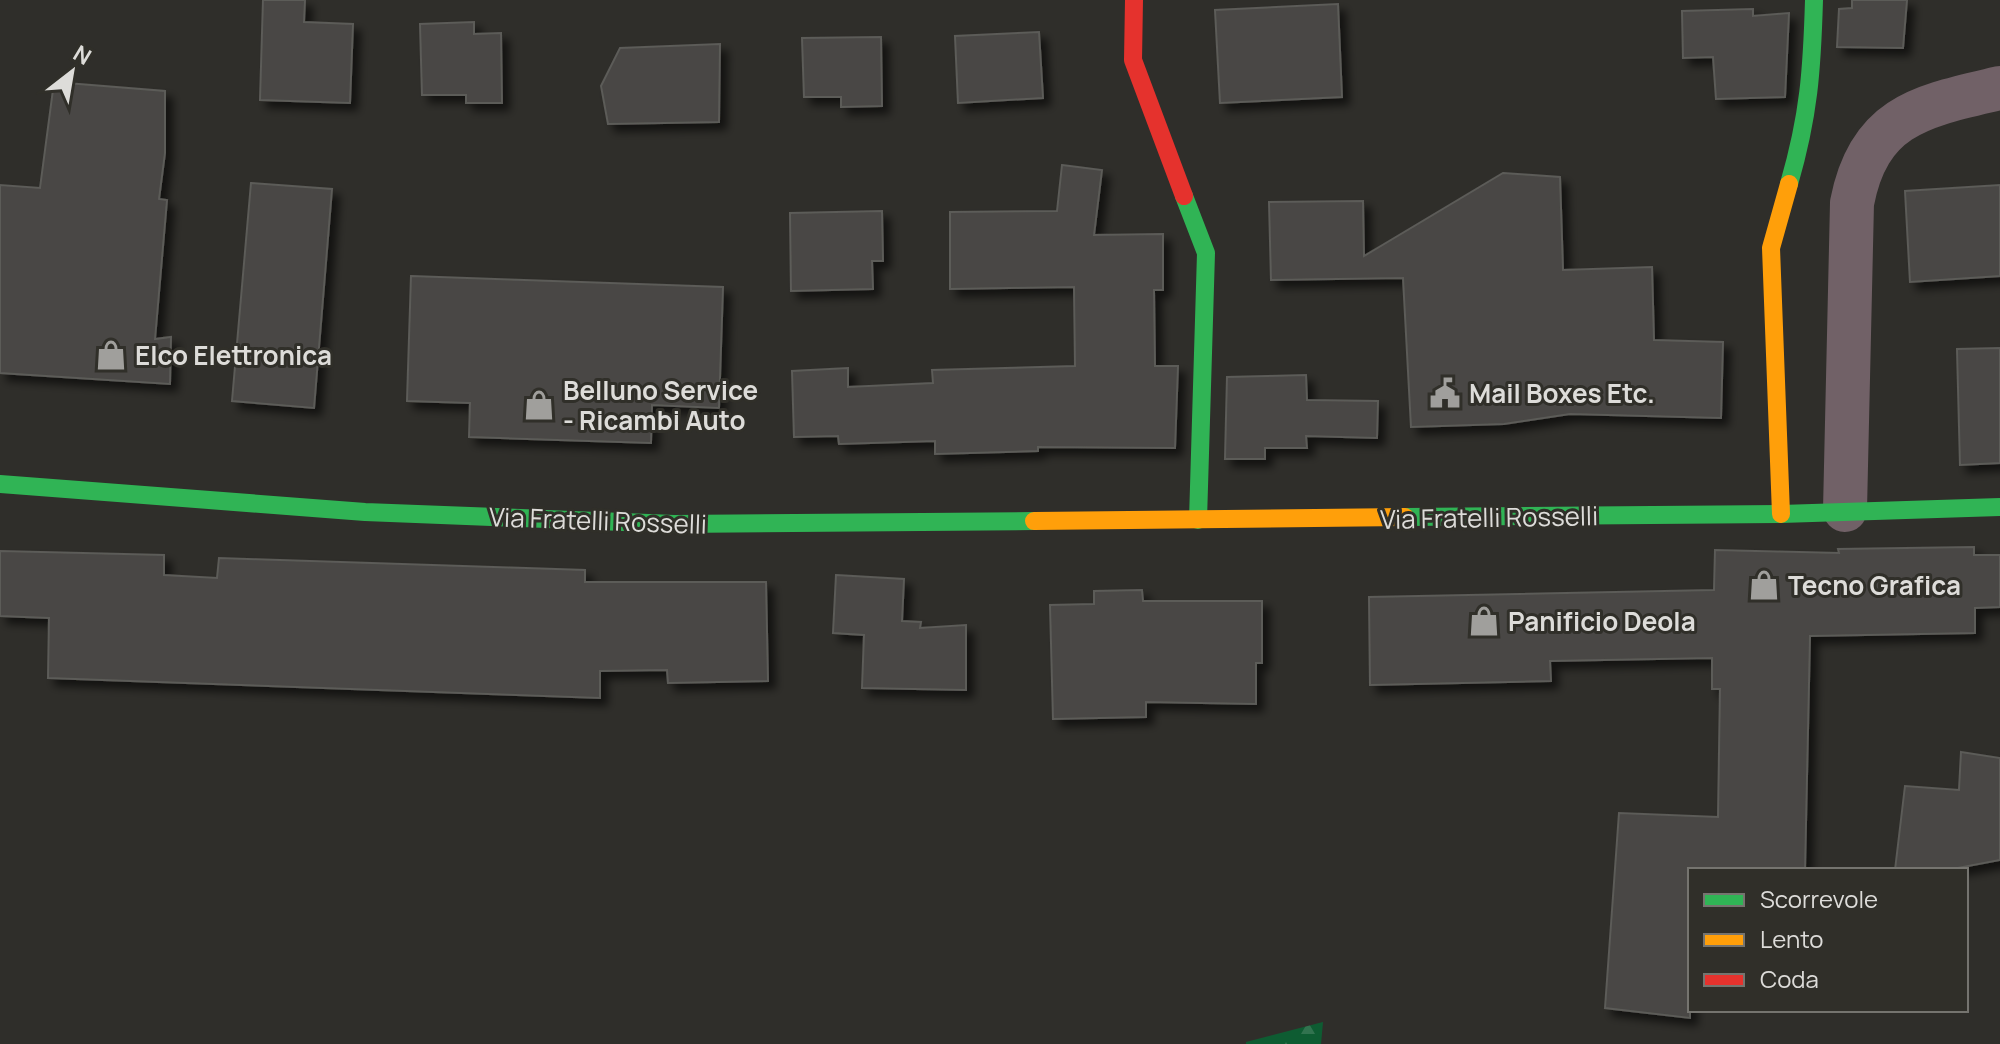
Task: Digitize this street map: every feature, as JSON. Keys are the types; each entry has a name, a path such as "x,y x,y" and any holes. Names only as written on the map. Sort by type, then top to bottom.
{"main road":[{"path":"1134,0 1133,60 1206,253 1198,520"},
{"path":"1781,514 1771,248 1806,125 1811,90 1814,0"},
{"name":"Via Fratelli Rosselli","path":"0,484 365,512 674,524 1781,514 2000,507"}],"street":[{"path":"1845,510 1852,203 1857,176 1868,152 1902,117 1925,106 2000,88"}],"green space":[{"path":"1323,1022 1321,1044 1246,1044 1246,1042"}],"building":[{"path":"263,0 305,0 304,22 353,24 350,103 260,100"},
{"path":"1852,0 1907,0 1903,48 1837,47 1839,9 1852,8"},
{"path":"1338,4 1342,97 1220,103 1215,10"},
{"path":"1753,9 1753,16 1789,13 1785,97 1716,99 1713,57 1683,58 1682,11"},
{"path":"474,22 474,34 501,33 502,103 466,103 466,95 422,95 420,24"},
{"path":"1039,32 1043,98 958,103 955,36"},
{"path":"881,37 882,106 841,107 841,97 804,97 802,38"},
{"path":"720,44 719,122 608,124 601,86 620,48"},
{"path":"54,82 165,91 165,153 159,199 167,200 155,339 171,337 170,384 0,373 0,185 40,188"},
{"path":"1062,165 1102,170 1094,235 1163,234 1163,290 1154,290 1155,366 1178,366 1175,448 1038,447 1038,451 935,454 935,441 839,444 838,436 794,437 792,371 848,368 848,387 933,383 932,370 1075,366 1074,287 950,289 950,212 1057,211"},
{"path":"1503,173 1560,177 1563,270 1652,267 1654,340 1723,342 1721,418 1570,414 1504,424 1411,427 1403,278 1271,280 1269,202 1363,201 1364,256"},
{"path":"251,183 332,189 314,408 232,401"},
{"path":"2000,185 2000,276 1910,282 1905,191"},
{"path":"882,211 883,261 872,261 873,289 791,291 790,213"},
{"path":"411,276 723,287 719,408 652,405 651,443 469,437 470,403 407,401"},
{"path":"2000,348 2000,463 1960,465 1957,349"},
{"path":"1306,375 1307,400 1378,401 1377,438 1306,436 1307,448 1265,448 1265,459 1225,459 1227,377"},
{"path":"1974,547 1974,555 2000,555 2000,607 1975,608 1975,633 1810,636 1805,868 1688,868 1690,1018 1605,1008 1619,813 1718,817 1720,689 1712,689 1712,658 1550,661 1551,681 1370,685 1369,597 1714,590 1715,550 1839,553 1838,549"},
{"path":"0,551 164,555 164,575 217,578 219,558 585,570 585,582 766,582 768,681 668,683 667,670 600,671 600,698 48,678 49,618 0,616"},
{"path":"836,575 904,579 902,621 921,622 920,628 966,625 966,690 862,688 864,635 833,633"},
{"path":"1142,590 1143,601 1262,601 1262,663 1256,663 1256,704 1146,702 1146,717 1053,719 1050,605 1094,604 1094,591"},
{"path":"1961,752 2000,758 2000,860 1958,868 1895,868 1905,786 1959,790"}],"traffic: fast":[{"path":"1789,184 1808,92 1814,0"},
{"path":"1184,196 1206,253 1198,520"},
{"path":"0,484 365,512 674,524 1034,521"},
{"path":"1405,517 1781,514 2000,507"}],"traffic: slow":[{"path":"1781,514 1771,248 1789,184"},
{"path":"1034,521 1405,517"}],"traffic: jam":[{"path":"1134,0 1133,60 1184,196"}],"place":[{"name":"Elco Elettronica","path":"111,355"},
{"name":"Mail Boxes Etc.","path":"1445,393"},
{"name":"Belluno Service - Ricambi Auto","path":"539,405"},
{"name":"Tecno Grafica","path":"1764,585"},
{"name":"Panificio Deola","path":"1484,621"}]}
